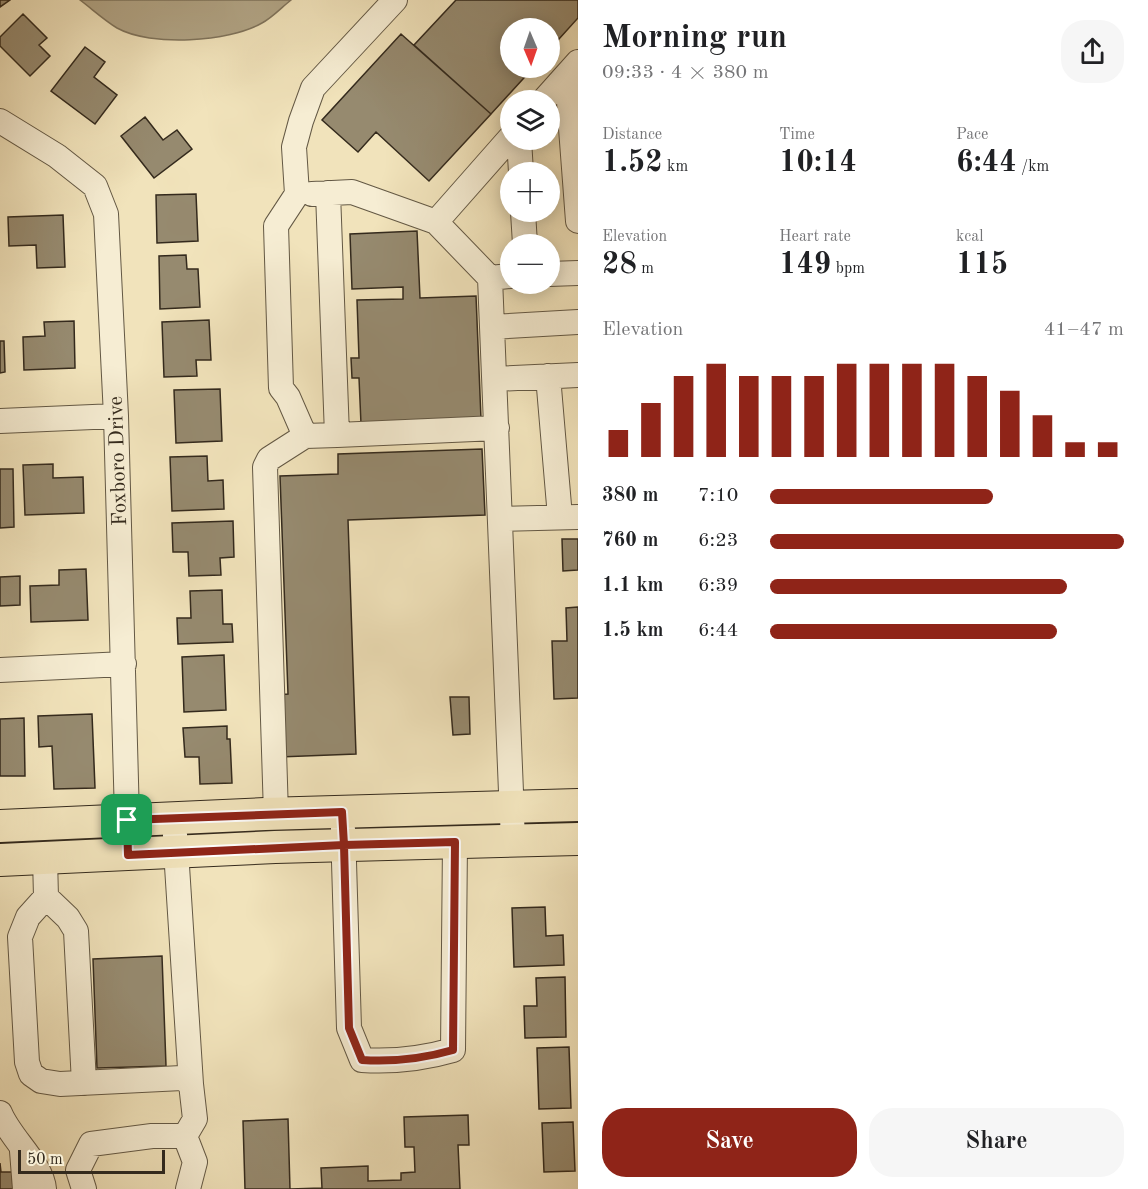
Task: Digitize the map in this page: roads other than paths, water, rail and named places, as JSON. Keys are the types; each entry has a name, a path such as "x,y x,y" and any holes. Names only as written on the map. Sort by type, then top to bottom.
{"main road":[{"path":"0,826 276,813 578,805"},
{"path":"0,860 344,845 578,839"}],"street":[{"path":"305,436 288,397 281,388 276,226 297,194 294,147 313,88 395,0"},
{"path":"553,90 572,68"},
{"path":"572,68 578,221"},
{"name":"Foxboro Drive","path":"0,121 57,156 95,186 106,214 116,416 128,855"},
{"path":"436,222 500,149"},
{"path":"297,194 352,192 436,222 500,277 492,327 513,841"},
{"path":"328,193 337,435"},
{"path":"560,274 578,273"},
{"path":"492,327 578,322"},
{"path":"495,379 578,375"},
{"path":"501,519 569,517 549,376"},
{"path":"0,421 116,416"},
{"path":"276,813 265,467 269,459 305,436 497,428"},
{"path":"0,670 124,664"},
{"path":"342,812 349,1028 362,1060 389,1062 427,1058 453,1050 455,842"},
{"path":"174,818 195,1119 184,1136"},
{"path":"45,858 46,897 28,917 20,937 27,1062 31,1074 41,1081 60,1084 183,1078 191,1084"},
{"path":"46,897 68,918 76,931 84,1083"},
{"path":"0,1113 6,1128 43,1177 44,1189"},
{"path":"84,1189 78,1170 91,1144 152,1136 184,1136"},
{"path":"184,1136 195,1162 188,1189"},
{"path":"22,1151 25,1189"}]}
